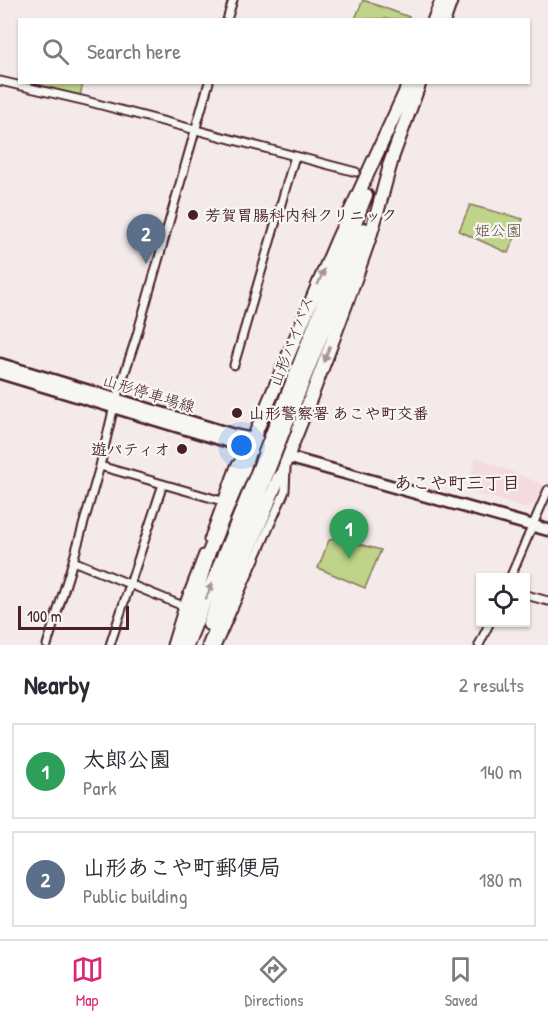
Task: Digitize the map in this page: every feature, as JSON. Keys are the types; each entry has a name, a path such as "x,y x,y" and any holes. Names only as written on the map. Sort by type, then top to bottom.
{"highway":[{"path":"435,18 442,0"},
{"path":"445,18 451,0"},
{"path":"180,645 209,552 244,468 251,443 337,240 413,84"},
{"name":"山形バイパス","path":"280,426 392,159 413,84"},
{"name":"山形バイパス","path":"201,645 263,470 413,84"},
{"path":"209,645 276,486 366,249 392,159"},
{"name":"山形バイパス","path":"187,645 263,470"}],"main road":[{"name":"山形停車場線","path":"0,364 251,443 288,453 293,452 413,485 534,523"},
{"name":"山形停車場線","path":"0,374 115,402"},
{"path":"534,523 548,525"},
{"path":"534,523 548,530"}],"street":[{"path":"228,18 233,0"},
{"path":"0,81 86,101 356,172"},
{"path":"47,645 73,561 115,402 136,338 208,84"},
{"path":"234,365 295,156"},
{"path":"171,645 183,606 235,466 251,443"},
{"path":"217,645 285,491 288,453"},
{"path":"99,466 222,501"},
{"path":"110,645 163,484"},
{"path":"512,573 548,490"},
{"path":"73,561 183,606"},
{"path":"530,596 548,601"},
{"path":"479,645 488,627"}],"shaded area":[{"path":"476,457 544,485 535,503 527,508 467,491"}],"green space":[{"path":"363,0 409,17 408,18 355,18"},
{"path":"37,84 83,84 80,96"},
{"name":"姫公園","path":"470,205 523,219 508,253 459,231"},
{"path":"335,538 381,550 365,588 318,568 329,540"}],"place":[{"name":"芳賀胃腸科内科クリニック","path":"193,215"},
{"name":"山形あこや町郵便局","path":"146,264"},
{"name":"山形警察署 あこや町交番","path":"237,413"},
{"name":"遊パティオ","path":"182,449"},
{"name":"太郎公園","path":"349,559"}],"district":[{"name":"あこや町三丁目","path":"457,483"}]}
